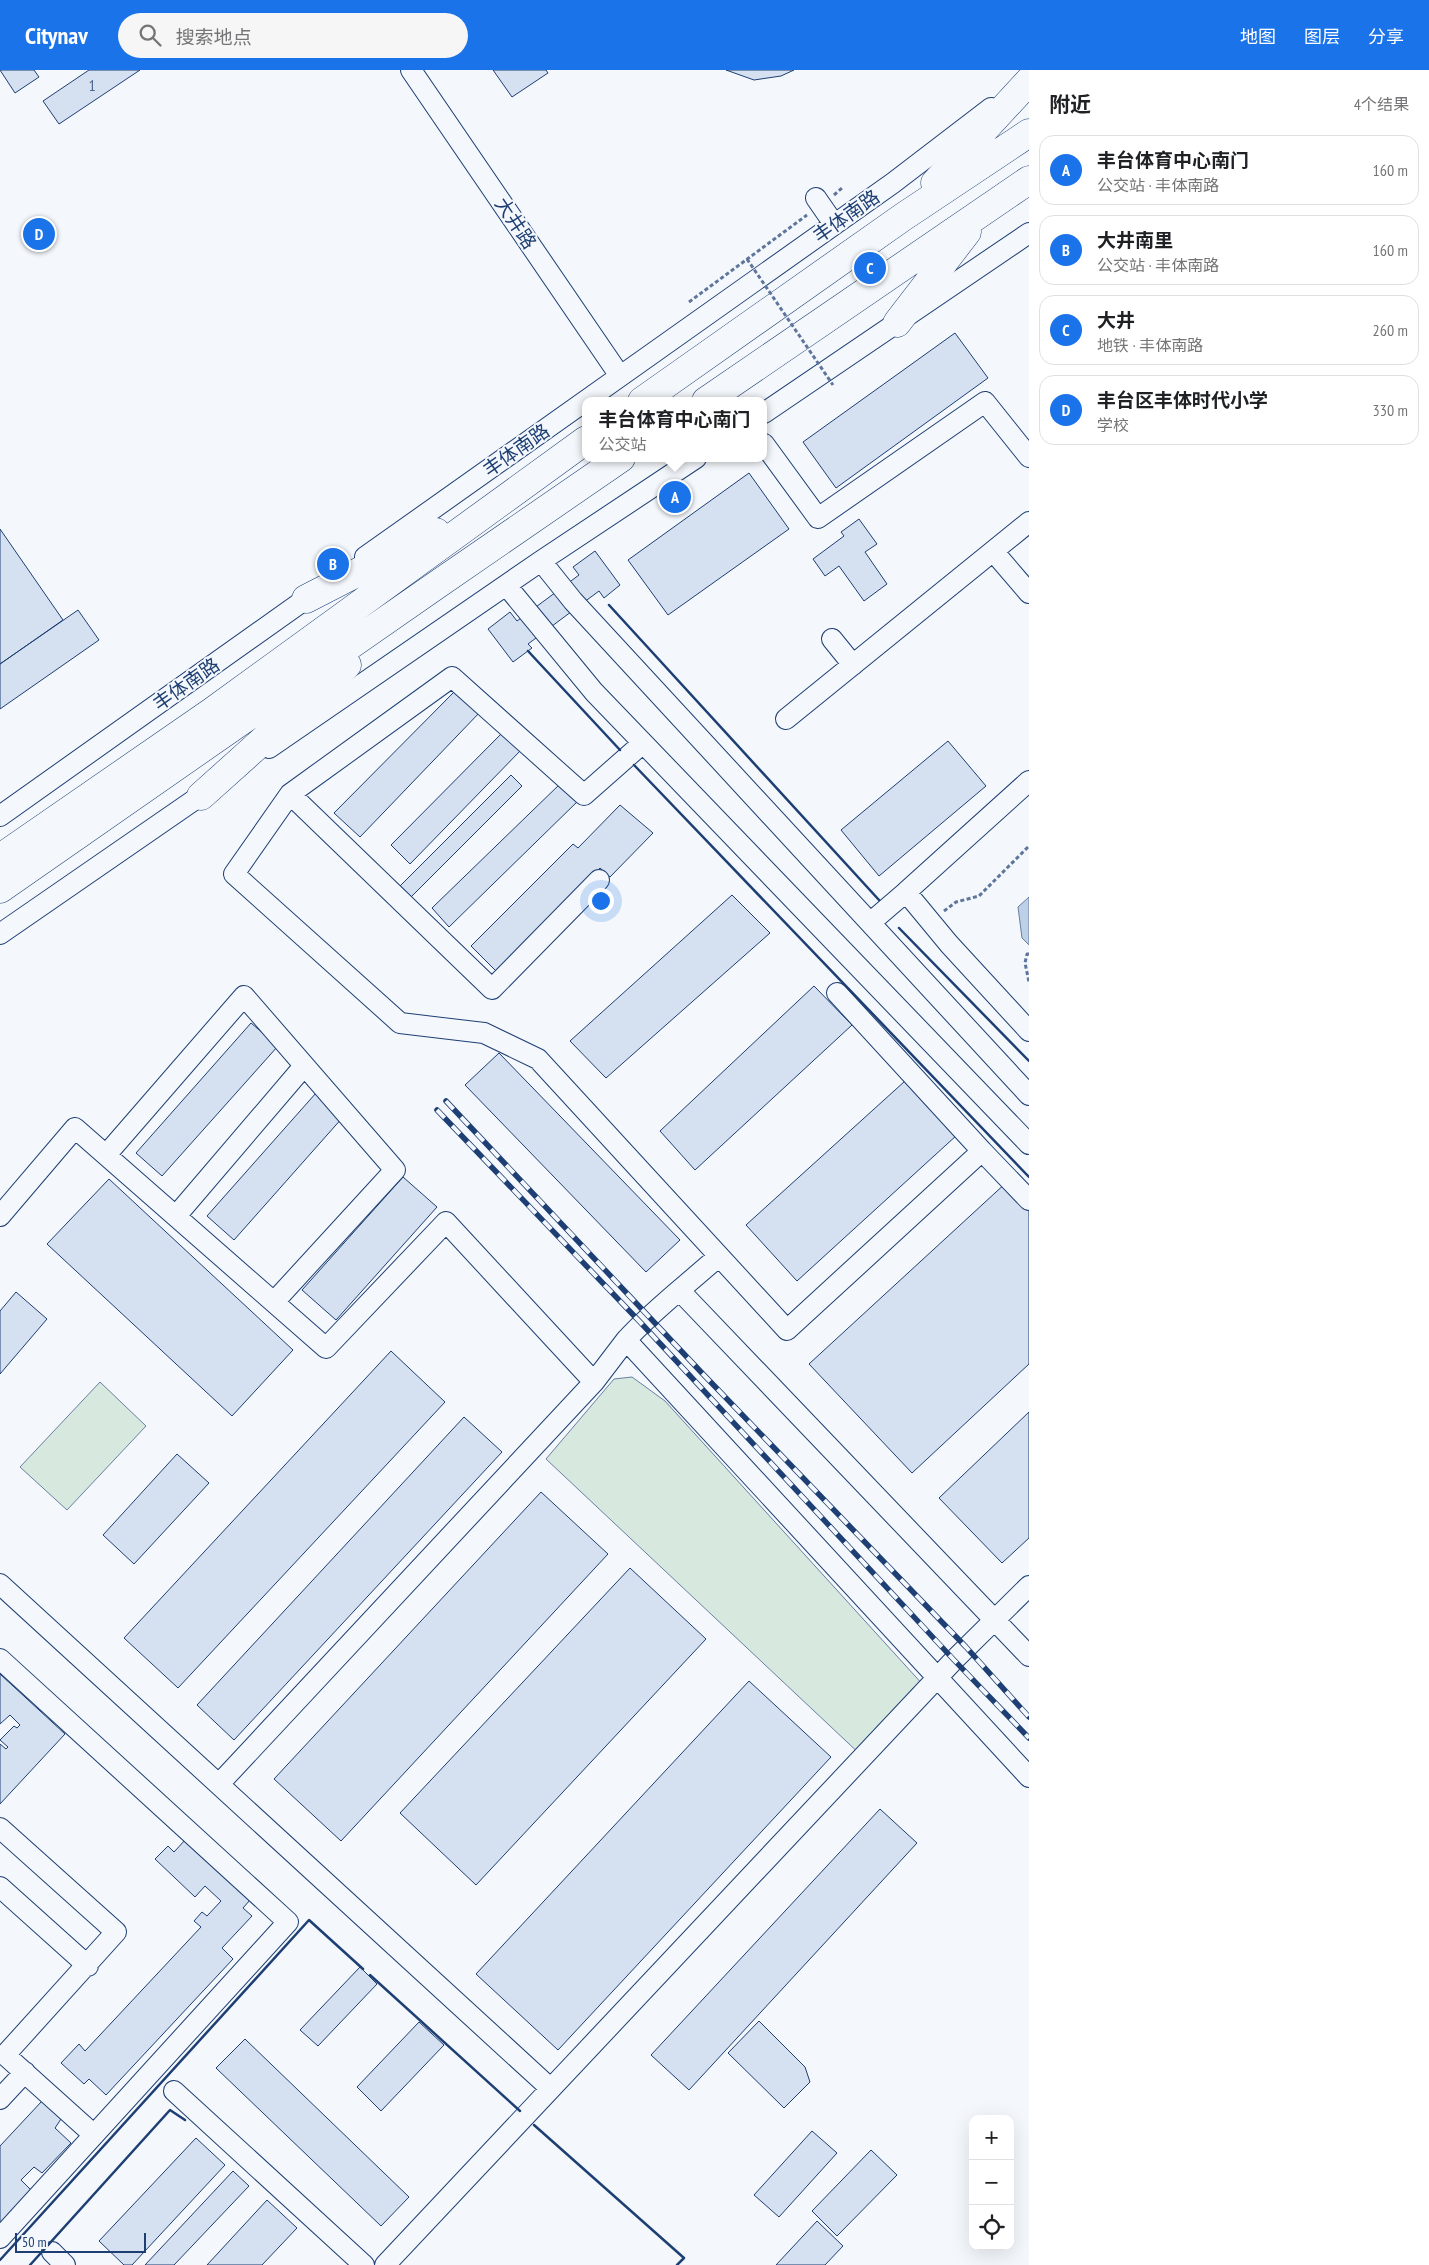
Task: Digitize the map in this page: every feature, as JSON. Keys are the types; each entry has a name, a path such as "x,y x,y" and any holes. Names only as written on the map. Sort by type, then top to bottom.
{"highway":[{"path":"903,216 1029,81"},
{"name":"丰体南路","path":"648,397 903,216 1029,133"},
{"path":"712,397 1029,180"},
{"path":"897,322 985,210"},
{"name":"丰体南路","path":"0,889 517,489 582,443"},
{"name":"丰体南路","path":"0,858 438,584 615,462"},
{"path":"306,599 517,489"},
{"path":"201,796 438,584"}],"street":[{"name":"大井路","path":"411,70 620,376"},
{"name":"丰体南路","path":"590,397 893,183 1029,81"},
{"path":"816,198 834,224"},
{"path":"767,411 1029,233"},
{"path":"767,448 818,518 985,402 1029,457"},
{"name":"丰体南路","path":"0,816 582,403"},
{"path":"0,934 541,561 690,462"},
{"path":"786,719 1029,522"},
{"path":"993,551 1029,593"},
{"path":"541,561 573,602 1029,1095"},
{"path":"506,585 594,692 1029,1144"},
{"path":"832,639 853,664"},
{"path":"643,743 584,795 452,677 290,794 234,874 400,1023 484,1033 538,1059 787,1330 982,1151"},
{"path":"871,922 1029,780"},
{"path":"290,794 492,989 599,880"},
{"path":"906,892 1029,1031"},
{"path":"837,993 1029,1200"},
{"path":"106,1155 244,996 395,1170 274,1302"},
{"path":"176,1216 304,1066"},
{"path":"0,1216 75,1128 326,1348 446,1222 594,1382"},
{"path":"219,1784 594,1382 626,1340 649,1316 719,1256"},
{"path":"680,1291 1029,1656"},
{"path":"626,1340 1029,1777"},
{"path":"0,1584 550,2088"},
{"path":"385,2265 938,1678 1029,1586"},
{"path":"0,1659 288,1922 0,2238"},
{"path":"0,1828 116,1932 88,1966 5,2055 94,2134"},
{"path":"0,1887 88,1966"},
{"path":"0,2099 25,2072"},
{"path":"174,2091 364,2265"}],"path":[{"path":"689,302 788,229"},
{"path":"747,259 833,385"},
{"path":"932,923 956,902 979,896 1029,846"},
{"path":"1029,954 1026,954 1025,963 1029,982"}],"shaded area":[{"path":"632,1377 665,1401 925,1687 863,1757 546,1459 614,1379"},
{"path":"100,1382 146,1426 67,1510 20,1467"}],"water":[{"path":"1029,897 1029,945 1022,938 1018,907"}],"building":[{"path":"0,70 34,70 39,77 15,93"},
{"path":"89,70 140,70 59,124 43,101"},
{"path":"493,70 546,70 548,73 512,97"},
{"path":"726,70 794,70 781,76 754,80"},
{"path":"955,333 988,378 836,488 803,442"},
{"path":"749,473 789,529 668,615 628,560"},
{"path":"859,519 877,544 865,552 887,584 864,601 839,566 825,576 813,559 844,536 841,532"},
{"path":"0,529 63,620 0,664"},
{"path":"595,551 620,585 604,598 599,591 528,644 532,648 513,662 488,629 510,612 517,621 579,575 573,567"},
{"path":"78,610 99,640 0,709 0,664"},
{"path":"456,690 481,711 360,837 334,813"},
{"path":"503,732 522,749 410,864 391,845"},
{"path":"948,741 986,786 879,876 841,830"},
{"path":"511,775 522,786 410,898 399,887"},
{"path":"561,783 579,800 449,927 432,908"},
{"path":"620,805 653,833 610,877 600,868 496,971 471,946 573,844 578,848"},
{"path":"732,895 770,933 606,1078 570,1041"},
{"path":"814,986 852,1025 695,1170 660,1131"},
{"path":"251,1023 278,1046 162,1176 136,1153"},
{"path":"499,1053 680,1240 646,1272 465,1085"},
{"path":"905,1081 957,1135 797,1281 746,1225"},
{"path":"316,1093 343,1117 234,1240 207,1216"},
{"path":"403,1177 437,1207 336,1320 302,1290"},
{"path":"109,1179 293,1350 232,1416 47,1244"},
{"path":"1008,1181 1029,1204 1029,1364 912,1473 809,1364"},
{"path":"16,1292 47,1319 0,1374 0,1311"},
{"path":"391,1351 445,1402 178,1688 124,1638"},
{"path":"1029,1412 1029,1538 1002,1563 939,1498"},
{"path":"464,1417 502,1452 234,1740 197,1705"},
{"path":"177,1454 209,1483 134,1564 103,1535"},
{"path":"541,1492 608,1554 341,1841 274,1779"},
{"path":"630,1568 706,1639 476,1885 400,1813"},
{"path":"0,1674 65,1734 0,1804 0,1744 6,1749 8,1747 0,1740 14,1726 17,1728 20,1725 10,1715 0,1724"},
{"path":"749,1681 831,1757 558,2050 476,1974"},
{"path":"880,1809 917,1843 689,2090 651,2055"},
{"path":"186,1839 250,1900 243,1908 252,1916 222,1948 233,1959 106,2095 89,2079 84,2084 61,2063 79,2044 85,2051 201,1927 194,1921 202,1912 207,1916 221,1901 205,1886 195,1897 155,1859 168,1846 174,1852"},
{"path":"360,1967 377,1984 318,2046 300,2030"},
{"path":"759,2021 805,2067 810,2082 784,2108 728,2053"},
{"path":"419,2022 444,2045 381,2111 357,2087"},
{"path":"245,2039 409,2197 381,2226 216,2068"},
{"path":"42,2101 61,2119 55,2128 71,2143 42,2173 34,2167 21,2180 32,2191 0,2225 0,2146"},
{"path":"812,2131 837,2153 779,2217 754,2195"},
{"path":"196,2138 225,2165 132,2265 124,2265 99,2241"},
{"path":"871,2150 897,2175 837,2236 812,2211"},
{"path":"233,2171 249,2186 174,2265 145,2265"},
{"path":"267,2200 297,2228 262,2265 207,2265"},
{"path":"817,2221 843,2246 825,2265 776,2265"}],"railway":[{"path":"446,1101 701,1372 966,1647 1029,1717"},
{"path":"437,1110 641,1323 954,1660 1029,1738"}],"wall":[{"path":"609,605 879,900"},
{"path":"528,651 620,750"},
{"path":"634,765 1029,1177"},
{"path":"899,928 1029,1061"},
{"path":"0,2260 309,1920 363,1969"},
{"path":"370,1975 520,2111"},
{"path":"30,2265 170,2110 185,2120"},
{"path":"534,2125 684,2258 677,2265"}],"place":[{"name":"丰台区丰体时代小学","path":"39,234"},
{"name":"大井","path":"870,268"},
{"name":"丰台体育中心南门","path":"675,497"},
{"name":"大井南里","path":"333,564"}]}
